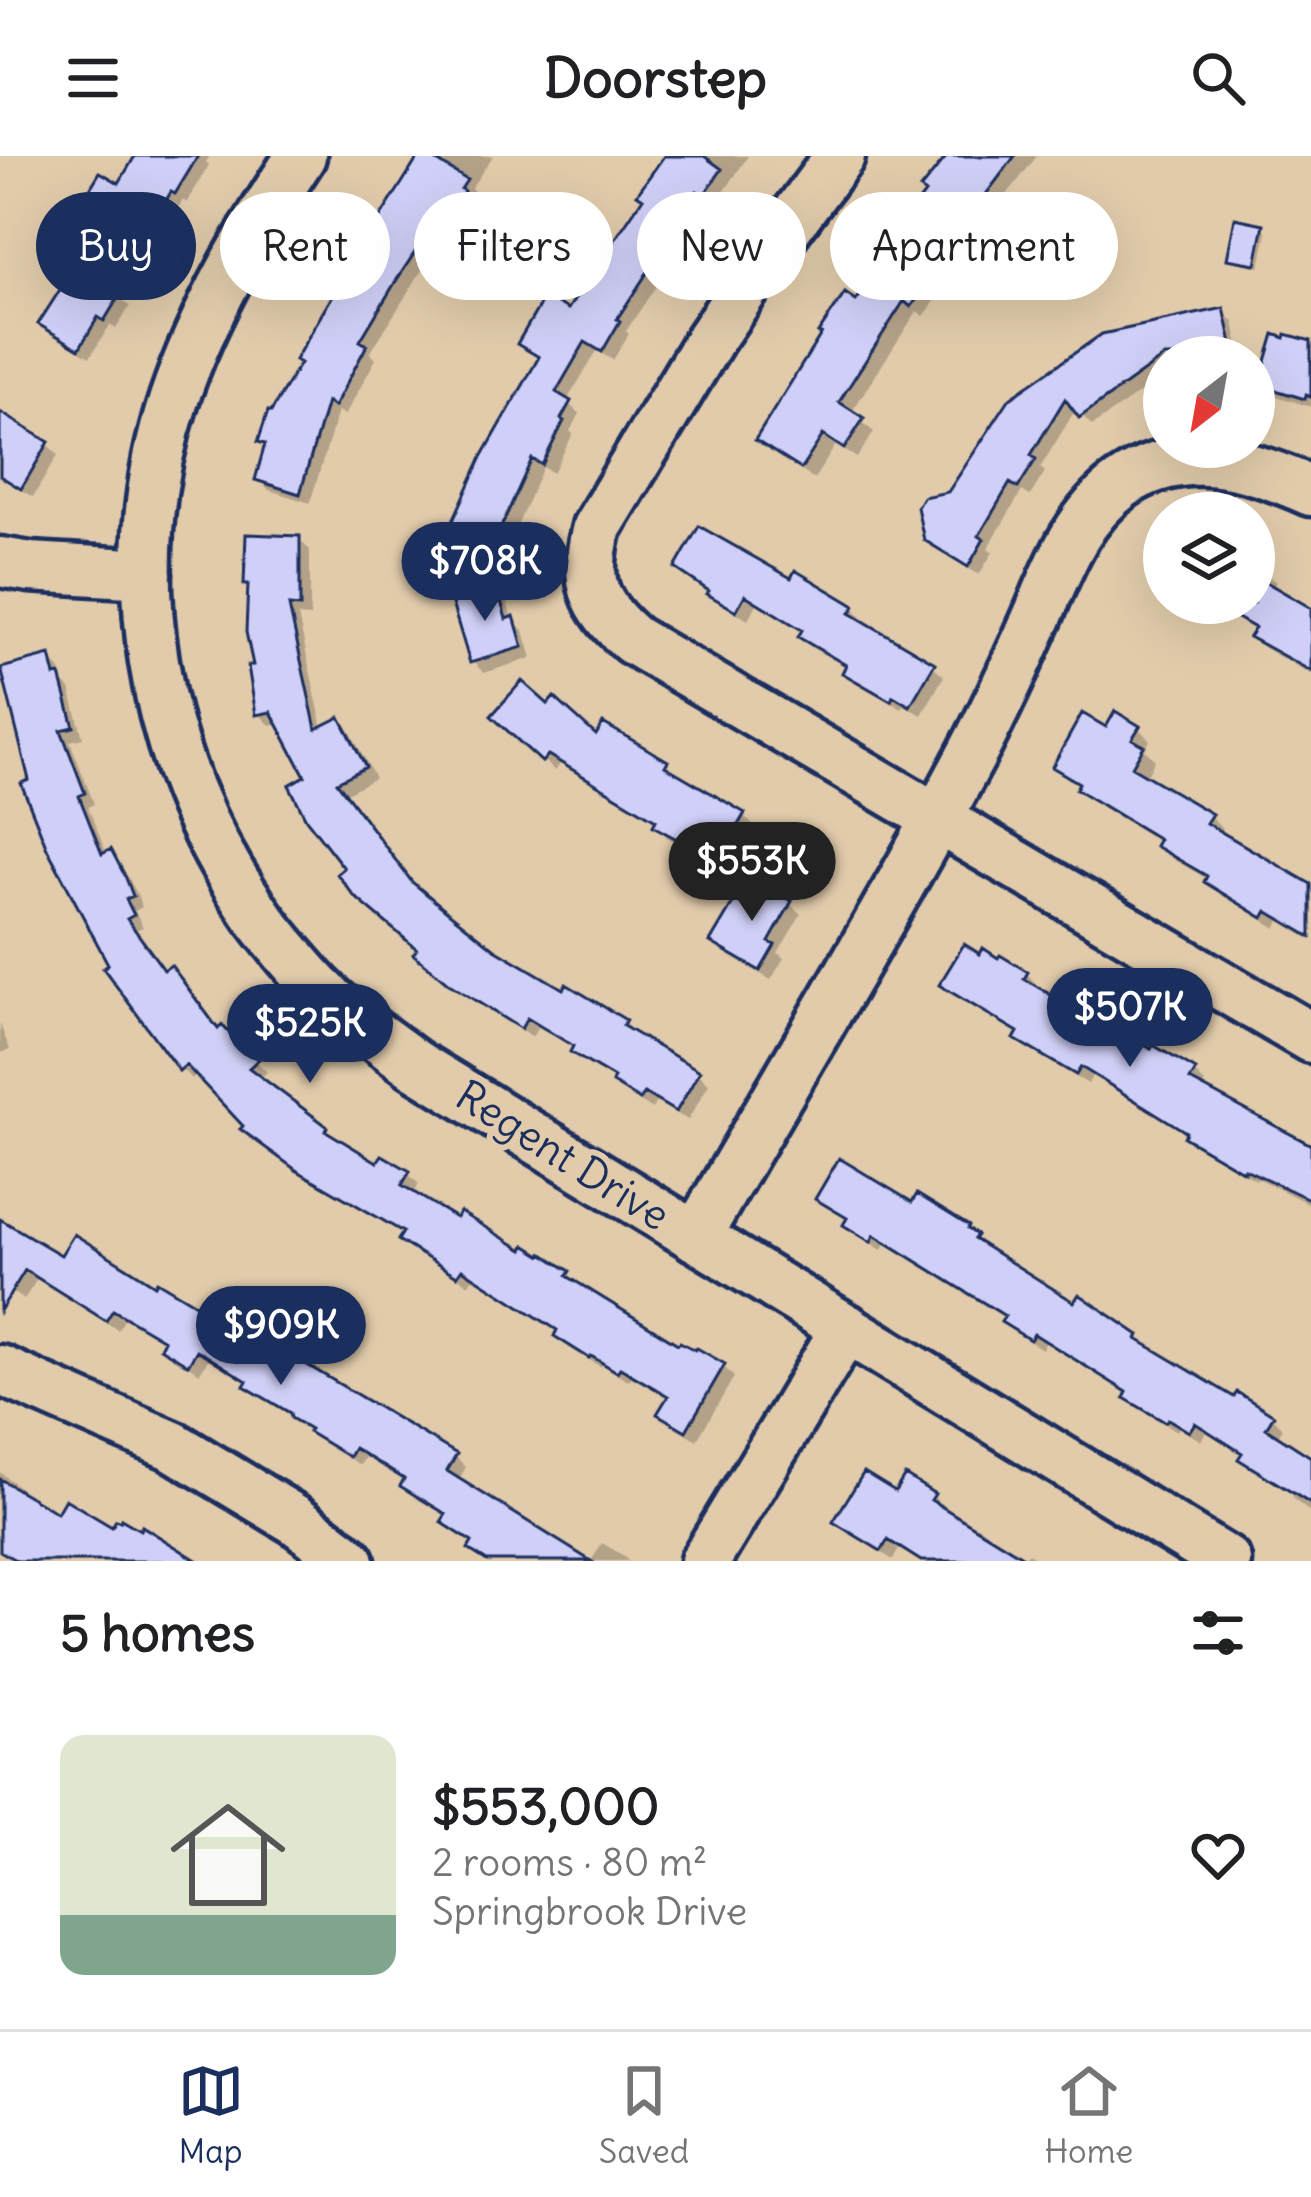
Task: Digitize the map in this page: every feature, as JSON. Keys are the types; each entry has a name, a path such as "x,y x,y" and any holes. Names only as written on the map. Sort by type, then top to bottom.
{"street":[{"name":"Regent Drive","path":"301,156 217,297 174,400 151,504 147,574 158,688 187,786 215,848 252,908 311,980 346,1013 415,1064 1226,1561"},
{"path":"840,156 710,339 597,527 590,555 593,587 607,617 633,640 1311,1038"},
{"path":"696,1237 937,820 993,716 1068,547 1093,508 1150,469 1191,460 1231,462 1311,491"},
{"path":"0,562 147,574"},
{"path":"705,1561 846,1328"},
{"path":"0,1370 173,1446 296,1520 350,1561"}],"building":[{"path":"135,156 198,156 176,192 88,192 100,172 119,183"},
{"path":"419,156 429,156 467,180 463,192 414,192 414,254 390,291 390,202"},
{"path":"664,156 704,156 722,169 706,192 638,192"},
{"path":"947,156 1015,156 988,192 920,189"},
{"path":"637,207 637,288 602,352 585,342 556,392 571,401 564,421 542,465 532,459 502,525 510,529 497,559 446,536 482,457 539,357 517,344 543,300 568,309 574,300 613,300 613,242"},
{"path":"1235,218 1264,224 1256,264 1227,259"},
{"path":"53,300 117,300 104,321 98,317 79,349 38,324"},
{"path":"330,300 385,300 360,341 367,345 334,407 327,402 300,494 255,480 265,444 258,442 268,411 300,363 295,360"},
{"path":"840,300 916,300 911,307 904,301 839,402 864,418 844,449 823,435 801,469 755,440"},
{"path":"1224,308 1230,336 1143,336 1143,372 1079,418 1065,399 1031,455 1036,459 1018,488 1010,483 979,536 984,539 968,567 924,540 917,507 923,497 948,492 1010,398 1102,334"},
{"path":"1286,334 1311,341 1311,397 1275,390 1273,336 1285,338"},
{"path":"0,412 49,442 21,489 0,476"},
{"path":"699,526 791,578 795,570 855,606 850,613 935,663 910,706 893,696 891,701 842,673 846,665 798,637 802,630 745,595 736,611 675,568"},
{"path":"246,534 300,536 300,607 289,606 316,729 340,717 366,767 337,782 412,882 447,911 495,949 563,989 566,984 626,1020 623,1026 700,1071 676,1112 644,1093 640,1100 612,1083 614,1078 570,1052 573,1046 527,1018 521,1029 449,984 413,954 417,949 354,896 337,874 344,868 306,819 289,785 305,776 271,712 256,715 246,632"},
{"path":"496,583 506,619 514,616 523,647 470,663 450,597"},
{"path":"1275,587 1311,608 1311,671 1249,637 1255,628 1248,624 1275,624"},
{"path":"50,655 74,727 61,730 85,793 79,796 102,854 111,849 126,878 133,896 126,899 134,915 127,919 164,970 171,965 218,1029 222,1025 234,1038 236,1035 259,1059 249,1068 328,1127 326,1131 377,1162 382,1155 410,1171 402,1185 456,1218 460,1212 523,1250 525,1245 542,1253 570,1271 567,1276 678,1344 697,1348 725,1364 686,1431 657,1414 668,1396 620,1368 617,1372 589,1358 554,1336 557,1330 462,1269 457,1276 398,1240 403,1232 296,1170 240,1129 243,1126 186,1065 179,1071 103,968 108,964 47,848 21,783 29,780 1,668"},
{"path":"522,681 548,704 554,697 596,735 603,723 745,813 717,861 653,826 656,820 548,755 542,762 491,716"},
{"path":"1115,711 1140,726 1132,739 1144,746 1132,767 1212,814 1206,823 1311,884 1311,937 1267,911 1263,918 1204,882 1207,876 1155,846 1159,839 1076,789 1079,783 1052,767 1082,713 1106,727"},
{"path":"749,876 792,901 769,942 775,945 760,971 710,942"},
{"path":"964,944 980,954 983,948 1000,955 1028,972 1024,979 1128,1040 1130,1036 1151,1049 1153,1045 1196,1070 1190,1080 1311,1145 1311,1200 1244,1172 1081,1067 1076,1075 1014,1039 1018,1032 939,985"},
{"path":"839,1158 912,1202 917,1194 969,1226 977,1235 974,1239 1074,1302 1079,1294 1139,1335 1137,1339 1234,1397 1237,1392 1274,1415 1266,1428 1311,1457 1311,1504 1238,1459 1242,1453 1195,1423 1189,1432 1168,1419 1165,1422 1124,1398 1127,1392 1034,1334 1030,1340 1001,1322 1005,1316 874,1235 871,1242 843,1225 847,1218 815,1199"},
{"path":"0,1219 61,1255 74,1234 232,1326 237,1317 274,1337 303,1355 299,1360 457,1454 447,1471 591,1561 487,1561 468,1549 472,1542 441,1522 446,1514 400,1486 404,1479 354,1448 349,1457 308,1432 290,1413 244,1386 247,1381 197,1350 188,1365 160,1348 164,1340 113,1310 106,1321 25,1270 0,1311"},
{"path":"864,1472 895,1491 905,1475 935,1494 931,1500 1030,1561 921,1561 888,1540 881,1551 833,1522"},
{"path":"0,1479 57,1513 65,1499 112,1527 121,1519 140,1530 142,1526 198,1561 17,1561 0,1551"}]}
